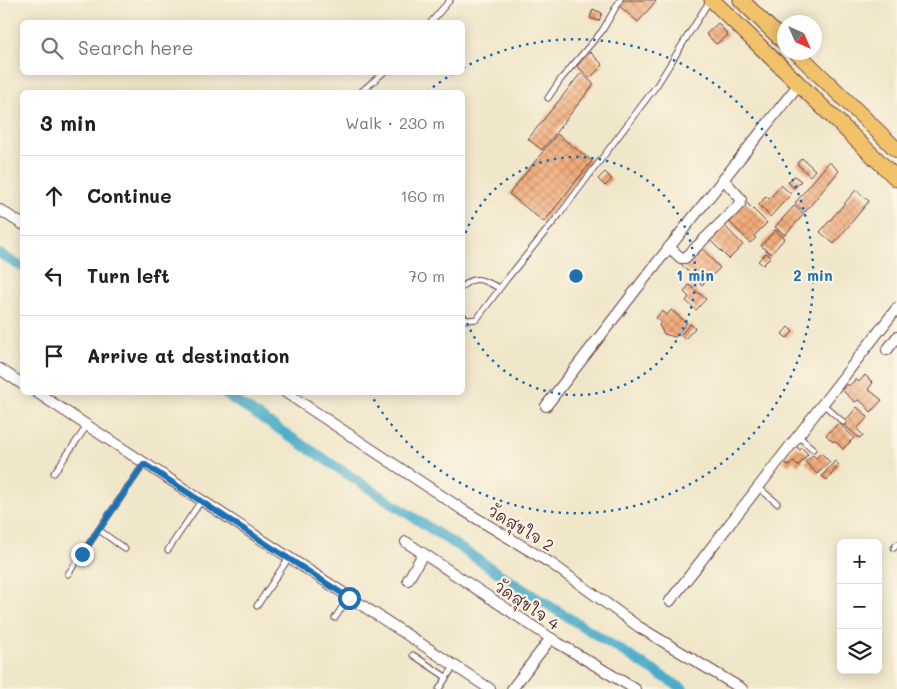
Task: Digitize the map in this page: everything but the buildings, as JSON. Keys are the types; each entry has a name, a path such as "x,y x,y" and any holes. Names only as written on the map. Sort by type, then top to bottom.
{"main road":[{"path":"711,0 897,179"},
{"path":"741,0 777,35"},
{"path":"804,60 897,150"}],"street":[{"path":"546,406 799,84"},
{"path":"669,248 681,258 685,258 740,204 741,199 724,180"},
{"path":"0,210 20,223"},
{"path":"670,601 897,308"},
{"path":"887,350 897,337"},
{"path":"0,370 20,383"},
{"path":"40,395 490,689"},
{"name":"วัดสุขใจ 2","path":"289,395 463,510 552,564 639,627 742,689"},
{"name":"วัดสุขใจ 4","path":"406,542 551,638 634,689"},
{"path":"408,580 423,554"},
{"path":"512,689 551,638"}],"lane":[{"path":"433,20 450,0"},
{"path":"548,98 561,79 602,31 620,0"},
{"path":"465,318 477,319 560,214 657,85 711,0"},
{"path":"363,90 381,75"},
{"path":"465,285 477,278 500,288"},
{"path":"822,404 843,422"},
{"path":"54,473 87,426"},
{"path":"797,436 813,449"},
{"path":"68,574 144,464"},
{"path":"759,488 777,503"},
{"path":"168,550 202,501"},
{"path":"99,530 125,549"},
{"path":"257,606 288,558"},
{"path":"335,618 349,598"},
{"path":"412,655 446,677"},
{"path":"438,689 454,666"}],"waterway":[{"path":"0,254 20,266"},
{"path":"227,395 529,593 683,689"}],"route":[{"path":"82,554 144,464 349,598"}]}
